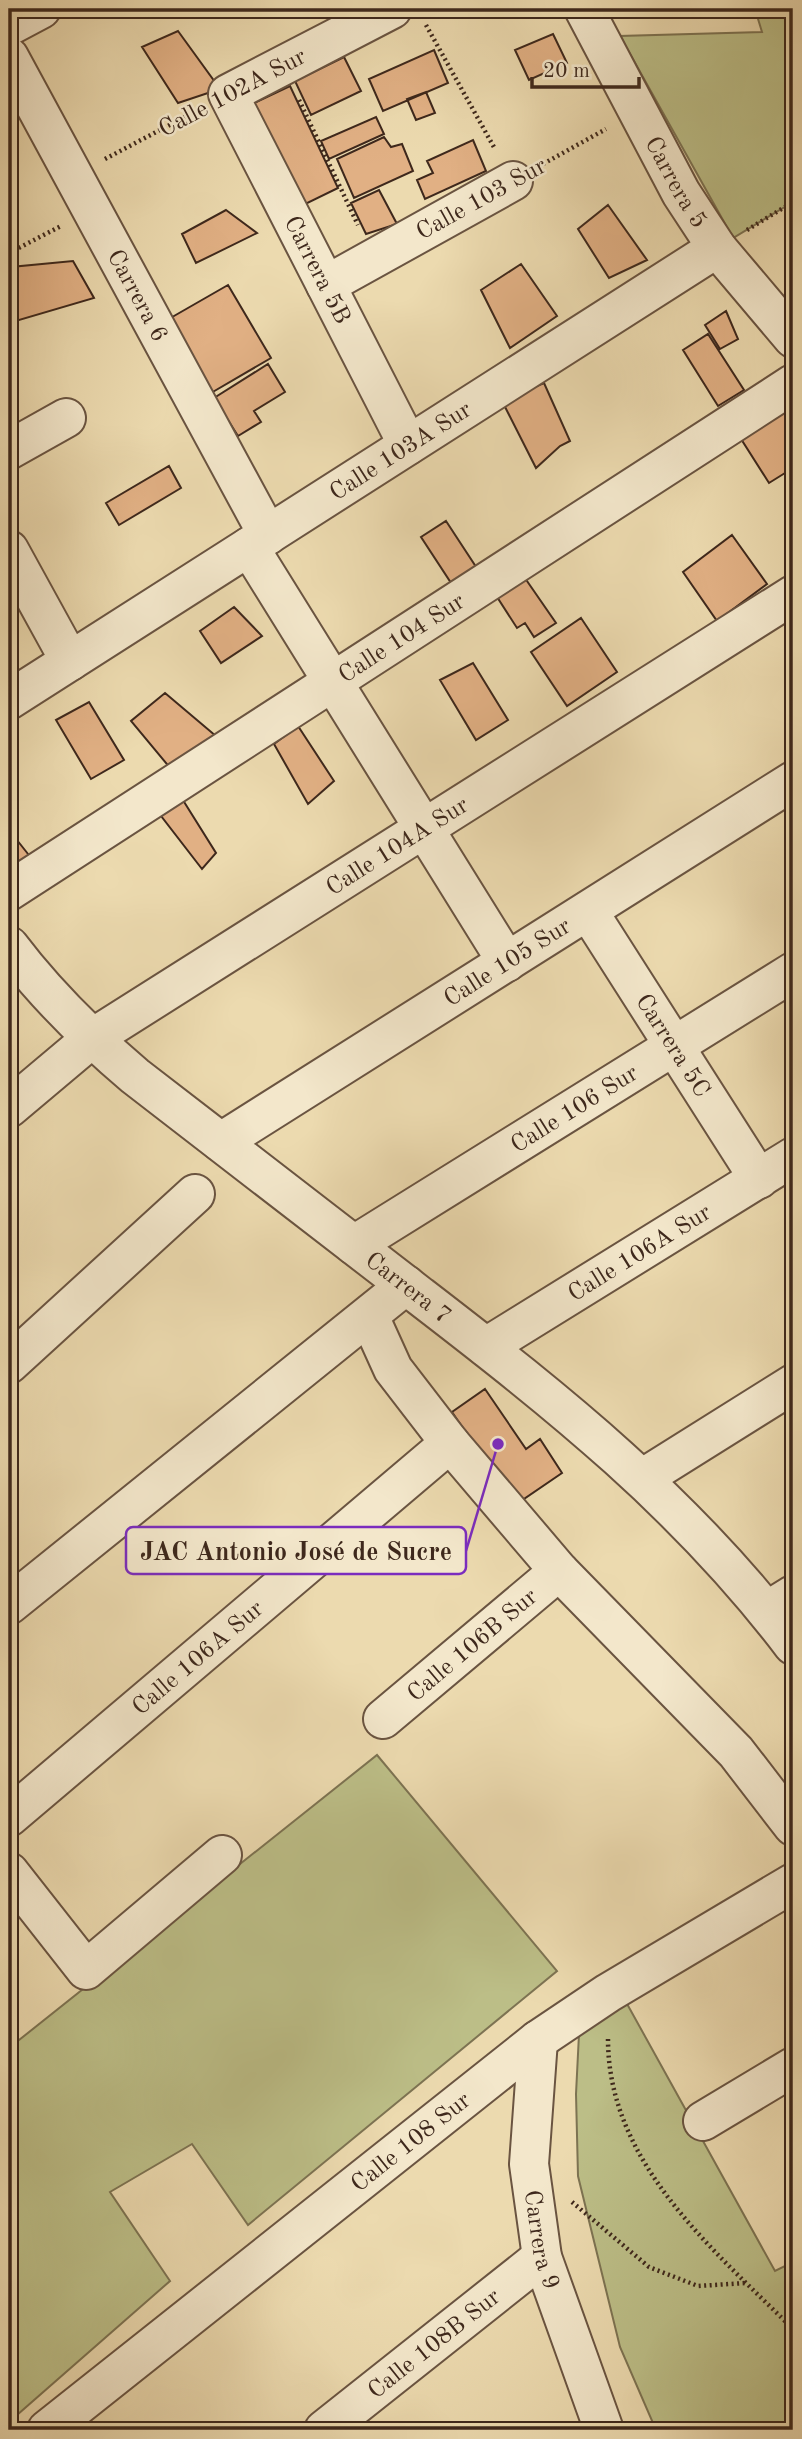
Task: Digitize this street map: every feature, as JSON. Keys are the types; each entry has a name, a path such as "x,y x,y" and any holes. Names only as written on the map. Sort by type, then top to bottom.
{"street":[{"path":"9,26 41,9"},
{"name":"Carrera 5","path":"584,9 636,113 717,248 793,338"},
{"name":"Calle 102A Sur","path":"228,94 282,66 408,15"},
{"name":"Carrera 6","path":"9,57 92,211 333,684 507,962"},
{"name":"Carrera 5B","path":"228,94 408,445"},
{"name":"Calle 103 Sur","path":"326,285 513,181"},
{"name":"Calle 103A Sur","path":"9,700 717,248"},
{"name":"Calle 104 Sur","path":"9,891 333,684 793,384"},
{"path":"9,450 66,418"},
{"path":"9,550 70,661"},
{"name":"Calle 104A Sur","path":"9,1108 91,1039 793,595"},
{"name":"Calle 105 Sur","path":"221,1142 793,781"},
{"name":"Carrera 5C","path":"588,911 758,1179"},
{"name":"Carrera 7","path":"9,946 32,977 91,1039 573,1415 780,1603 793,1645"},
{"name":"Calle 106 Sur","path":"354,1245 793,972"},
{"name":"Calle 106A Sur","path":"486,1347 793,1157"},
{"path":"9,1364 195,1194"},
{"path":"9,1603 406,1285"},
{"name":"Carrera 7","path":"369,1315 393,1369 450,1443 559,1571 736,1752 793,1826"},
{"path":"643,1478 793,1384"},
{"name":"Calle 106A Sur","path":"9,1817 450,1443"},
{"name":"Calle 106B Sur","path":"383,1719 559,1571"},
{"path":"9,1872 86,1970 222,1855"},
{"name":"Calle 108 Sur","path":"47,2430 538,2040 608,1993 793,1883"},
{"name":"Carrera 9","path":"538,2040 529,2164 542,2257 603,2430"},
{"path":"703,2121 793,2067"},
{"name":"Calle 108B Sur","path":"324,2430 542,2257"}],"path":[{"path":"408,15 513,181"},
{"path":"282,66 374,257"},
{"name":"Calle 102A Sur","path":"73,175 228,94"},
{"name":"Calle 103 Sur","path":"513,181 636,113"},
{"path":"717,248 793,202"},
{"path":"9,253 92,211"},
{"path":"608,1993 608,2052 617,2096 645,2167 693,2228 793,2329"},
{"path":"529,2164 649,2267 698,2286 747,2283"}],"green space":[{"path":"755,9 793,9 793,202 733,238 620,36 762,32"},
{"path":"377,1755 557,1971 248,2225 192,2144 110,2192 170,2281 9,2422 9,2048"},
{"path":"626,2002 775,2271 793,2262 793,2430 656,2430 620,2347 578,2176 576,2094 579,2034"}],"building":[{"path":"178,31 220,89 178,103 142,47"},
{"path":"553,34 567,63 529,80 515,50"},
{"path":"434,50 448,83 383,111 369,79"},
{"path":"344,57 361,91 311,115 295,81"},
{"path":"290,86 338,188 289,212 242,109"},
{"path":"426,92 435,113 416,120 407,99"},
{"path":"376,117 384,134 329,159 321,141"},
{"path":"384,137 391,147 402,144 413,171 354,198 337,159"},
{"path":"473,140 486,171 425,199 417,180 433,173 427,161"},
{"path":"379,190 397,224 366,234 351,203"},
{"path":"608,205 647,260 609,278 578,229"},
{"path":"226,210 257,233 196,263 182,234"},
{"path":"73,261 94,298 9,323 11,267"},
{"path":"521,264 557,316 510,348 481,290"},
{"path":"228,285 271,358 211,393 167,320"},
{"path":"726,311 738,339 720,349 705,325"},
{"path":"708,334 744,390 718,406 683,350"},
{"path":"268,364 285,392 254,411 261,422 238,436 214,398"},
{"path":"544,383 570,441 560,446 536,468 502,401"},
{"path":"782,402 793,419 793,468 769,483 736,431"},
{"path":"169,466 181,488 119,525 106,503"},
{"path":"446,521 482,576 457,592 421,537"},
{"path":"732,535 767,584 717,621 683,572"},
{"path":"518,568 556,623 534,637 525,623 517,628 490,586"},
{"path":"234,607 262,636 221,663 200,631"},
{"path":"581,618 617,672 567,706 531,652"},
{"path":"473,663 508,720 476,740 440,680"},
{"path":"165,693 223,742 171,769 131,721"},
{"path":"89,702 124,760 91,779 56,720"},
{"path":"298,726 334,781 308,804 274,744"},
{"path":"181,797 216,853 202,869 158,812"},
{"path":"9,830 32,859 9,869"},
{"path":"485,1389 526,1449 540,1439 562,1473 515,1505 452,1412"}],"place":[{"name":"JAC Antonio José de Sucre","path":"498,1444"}]}
